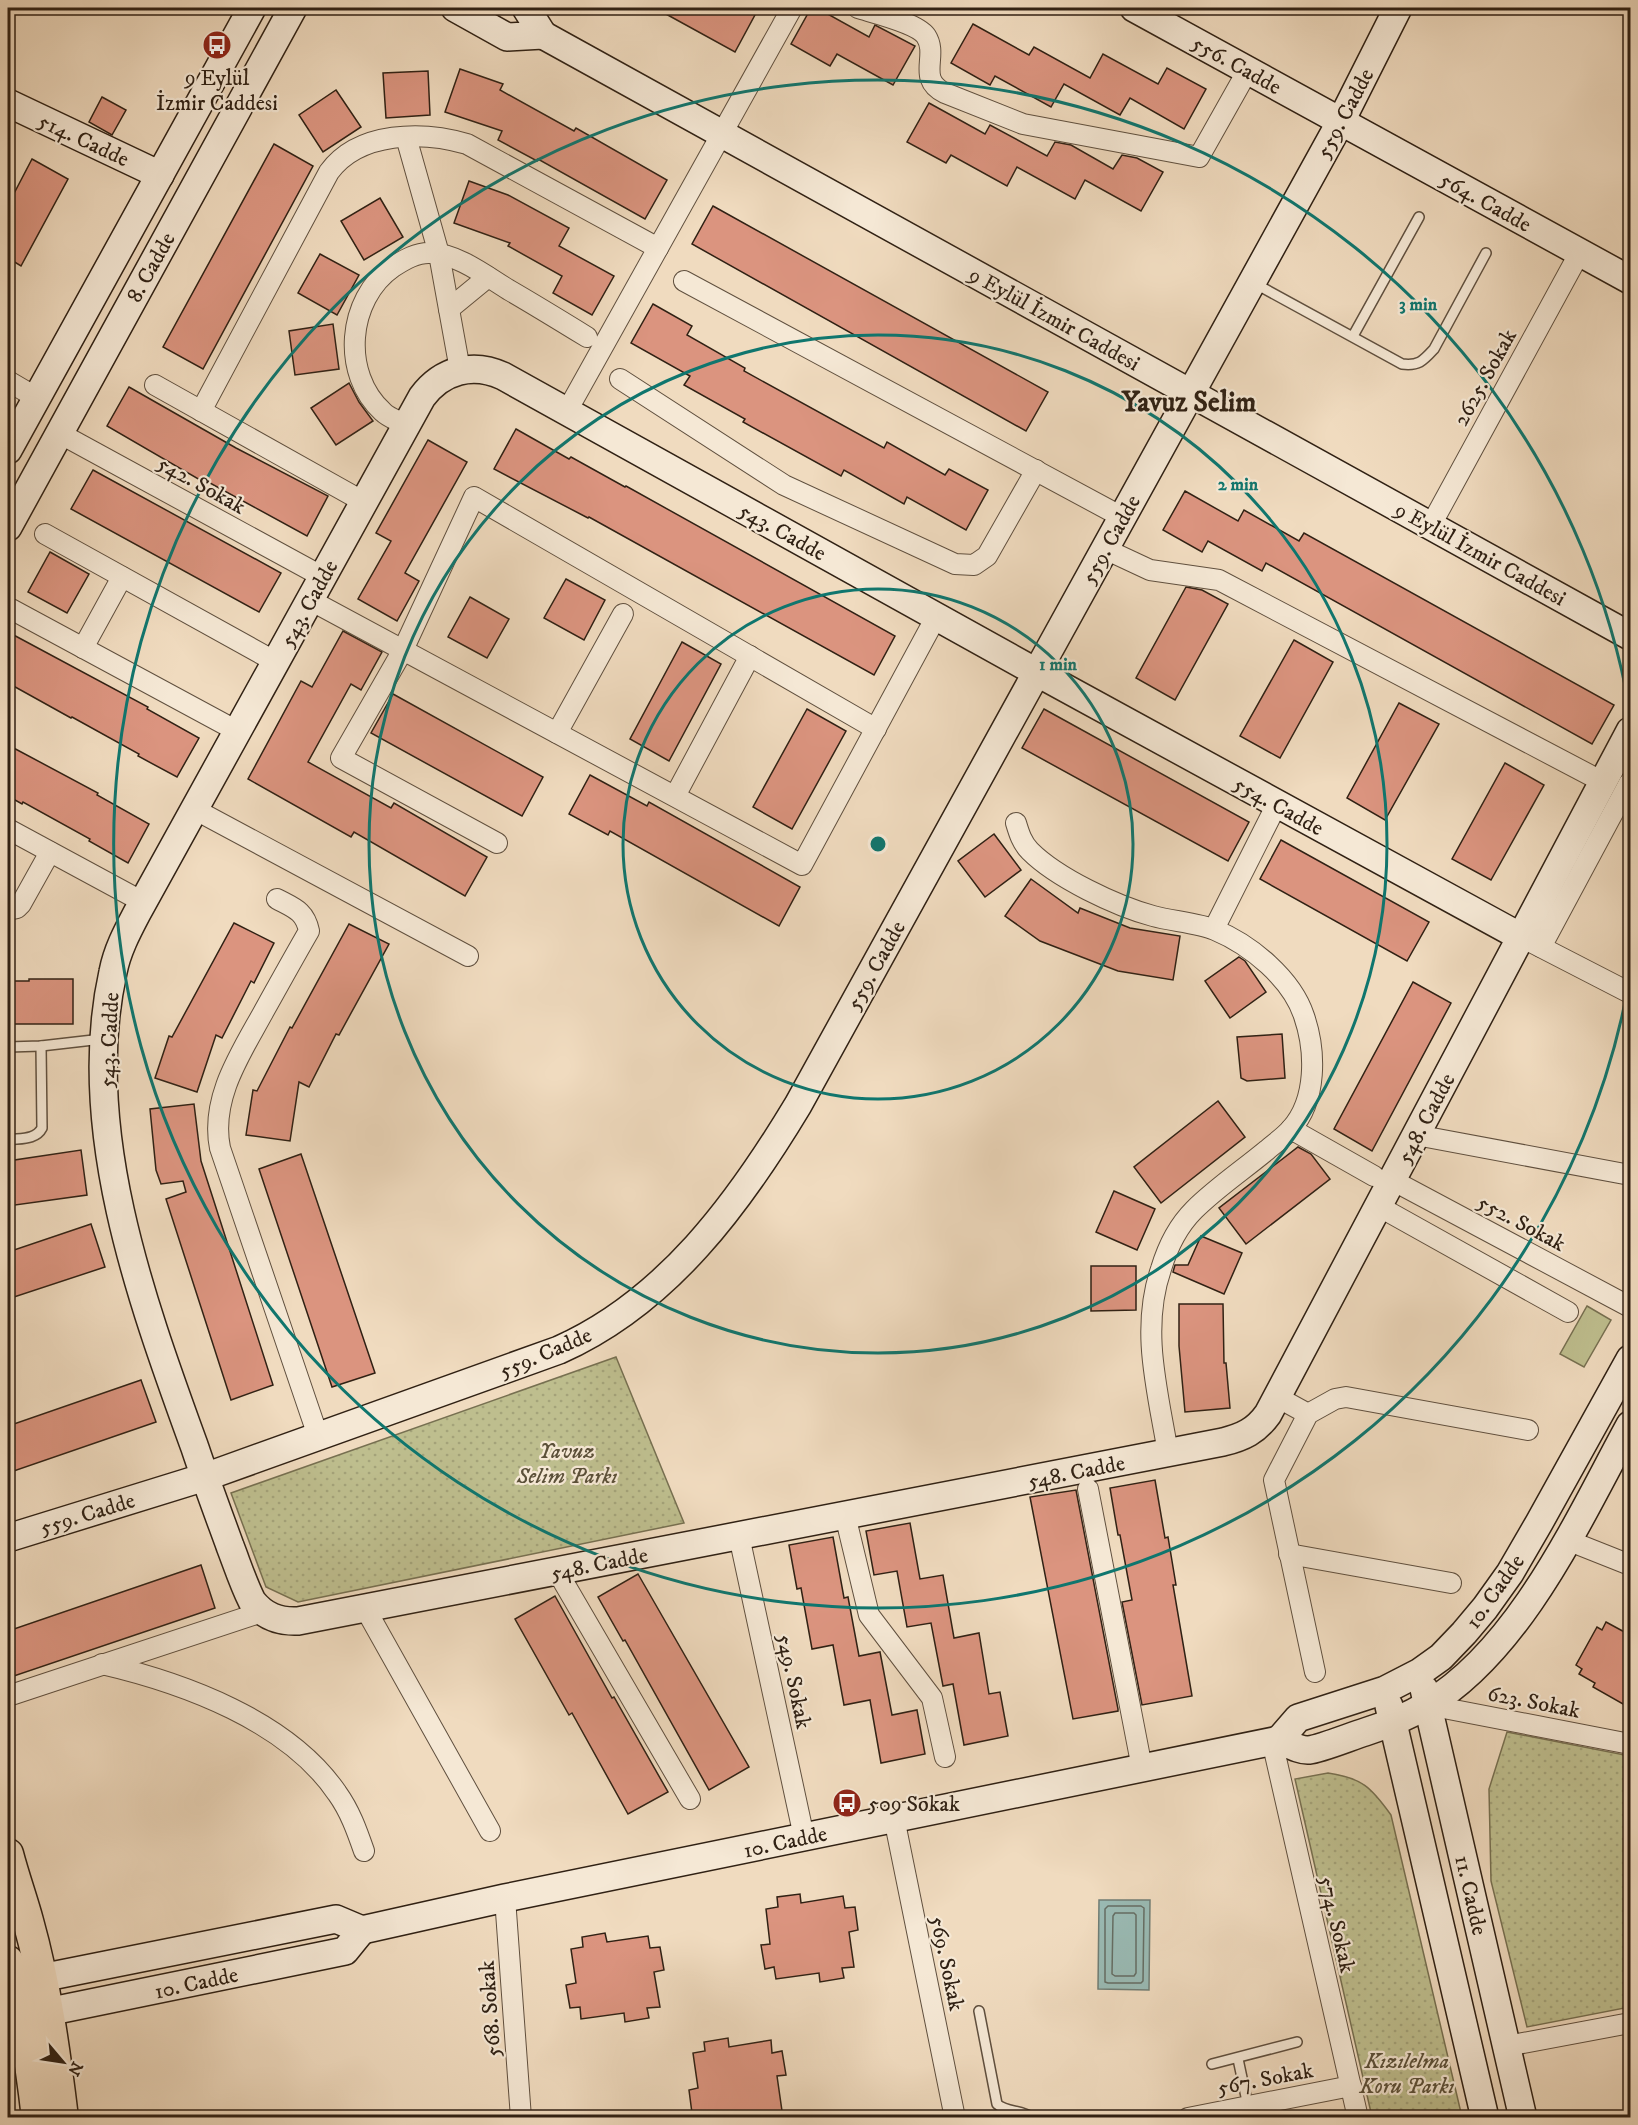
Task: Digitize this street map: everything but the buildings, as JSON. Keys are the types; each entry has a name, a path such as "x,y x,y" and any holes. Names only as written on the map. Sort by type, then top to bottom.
{"main road":[{"path":"8,1854 29,1922 21,1975 35,2017 54,2045 63,2118"},
{"path":"35,2017 31,2072 37,2118"}],"street":[{"name":"8. Cadde","path":"8,450 252,8"},
{"name":"8. Cadde","path":"8,527 293,8"},
{"path":"455,8 507,37 543,35"},
{"name":"9 Eylül İzmir Caddesi","path":"526,8 543,35 1630,636"},
{"path":"858,8 918,29 927,37 930,48 931,81 937,89 945,93 1023,124 1199,157 1248,70"},
{"name":"556. Cadde","path":"1134,8 1341,121"},
{"name":"559. Cadde","path":"8,1538 205,1477 572,1344 608,1324 647,1294 697,1246 725,1214 752,1177 798,1105 1341,121 1398,8"},
{"path":"567,411 722,134 788,9"},
{"name":"514. Cadde","path":"8,103 160,175"},
{"name":"564. Cadde","path":"1341,121 1630,280"},
{"path":"201,411 334,165 353,151 379,140 406,137 445,139 478,148 658,248"},
{"path":"406,137 439,254 460,370"},
{"path":"406,425 384,413 367,392 361,380 354,343 356,325 368,297 387,272 413,255 428,252 439,254 468,266 587,337"},
{"name":"2625. Sokak","path":"1431,525 1580,252"},
{"path":"449,309 488,277"},
{"path":"684,280 1122,517"},
{"name":"543. Cadde","path":"205,1477 164,1365 118,1205 106,1112 104,1039 113,970 123,940 143,902 406,425 429,388 441,377 460,370 477,368 491,371 1036,672"},
{"path":"620,379 784,484 955,564 974,565 987,556 1036,470"},
{"path":"8,381 36,398"},
{"path":"155,385 364,502"},
{"name":"542. Sokak","path":"59,433 316,588 403,650 802,864 876,729"},
{"path":"497,843 340,758 403,650 474,497 876,729 936,616"},
{"path":"45,534 276,662"},
{"path":"1105,549 1150,570 1219,580 1603,782"},
{"path":"83,648 122,577"},
{"path":"11,609 237,731"},
{"path":"557,733 623,615"},
{"path":"675,796 750,656"},
{"name":"554. Cadde","path":"1036,672 1531,942"},
{"name":"548. Cadde","path":"262,1612 274,1619 286,1622 298,1621 1168,1453 1223,1442 1249,1433 1262,1422 1277,1397 1378,1206 1383,1178 1416,1135 1531,942 1603,782 1630,731"},
{"path":"1630,784 1531,942 1630,993"},
{"path":"1214,929 1277,804"},
{"path":"194,809 468,956"},
{"path":"1016,823 1020,837 1029,850 1072,881 1127,908 1151,916 1214,929 1258,957 1275,972 1297,1000 1311,1039 1313,1067 1304,1107 1291,1129 1193,1211 1180,1227 1161,1269 1152,1312 1151,1351 1168,1453"},
{"path":"8,829 143,902"},
{"path":"8,910 17,908 21,904 50,852"},
{"path":"278,900 295,908 306,919 309,931 228,1080 218,1121 218,1136 220,1148 318,1436"},
{"name":"552. Sokak","path":"1291,1129 1630,1307"},
{"path":"1416,1135 1630,1174"},
{"path":"1378,1206 1568,1312"},
{"name":"10. Cadde","path":"1276,1740 1298,1718 1385,1690 1420,1672 1441,1657 1464,1633 1510,1573 1630,1359"},
{"path":"1277,1397 1308,1414"},
{"path":"1315,1672 1274,1480 1308,1414 1335,1399 1346,1397 1528,1430"},
{"name":"10. Cadde","path":"21,1975 336,1919 362,1930 505,1898 1276,1740 1308,1750 1393,1723 1428,1705 1451,1689 1490,1652 1530,1599 1567,1540 1630,1425"},
{"path":"8,1696 262,1612 248,1593 205,1477"},
{"path":"1088,1490 1142,1768"},
{"path":"845,1515 869,1615 932,1698 945,1757"},
{"name":"549. Sokak","path":"739,1536 804,1837"},
{"path":"1567,1540 1630,1565"},
{"path":"1289,1554 1451,1583"},
{"path":"557,1571 690,1799"},
{"path":"365,1608 490,1831"},
{"path":"102,1664 181,1686 238,1712 273,1734 316,1768 328,1781 350,1815 364,1851"},
{"name":"11. Cadde","path":"1420,1672 1523,2118"},
{"name":"11. Cadde","path":"1385,1690 1485,2118"},
{"name":"623. Sokak","path":"1428,1705 1630,1744"},
{"name":"574. Sokak","path":"1276,1740 1358,2118"},
{"name":"569. Sokak","path":"894,1818 955,2118"},
{"name":"568. Sokak","path":"505,1898 520,2118"},
{"name":"10. Cadde","path":"35,2017 345,1951 362,1930"},
{"path":"1507,2046 1630,2023"},
{"name":"567. Sokak","path":"1188,2118 1350,2086"}],"lane":[{"path":"1353,336 1419,217"},
{"path":"1252,282 1402,364 1413,365 1423,361 1434,349 1486,253"},
{"path":"8,1047 104,1039"},
{"path":"8,1140 34,1137 42,1128 41,1046"},
{"path":"979,2011 997,2104 1003,2110 1025,2112 1033,2118"},
{"path":"1212,2064 1297,2042"},
{"path":"1238,2059 1248,2106"}],"green space":[{"path":"1587,1306 1611,1320 1584,1367 1560,1354"},
{"name":"Yavuz Selim Parkı","path":"616,1357 684,1523 298,1602 266,1587 231,1493"},
{"path":"1507,1732 1630,1756 1630,2007 1527,2027 1491,1881 1489,1789"},
{"name":"Kızılelma Koru Parkı","path":"1328,1773 1365,1785 1378,1797 1391,1815 1462,2117 1372,2117 1295,1779"}],"water":[{"path":"1099,1900 1150,1900 1149,1990 1098,1989"}],"place":[{"name":"9 Eylül İzmir Caddesi","path":"217,45"},
{"name":"509 Sokak","path":"847,1803"}],"district":[{"name":"Yavuz Selim","path":"1189,401"}]}
